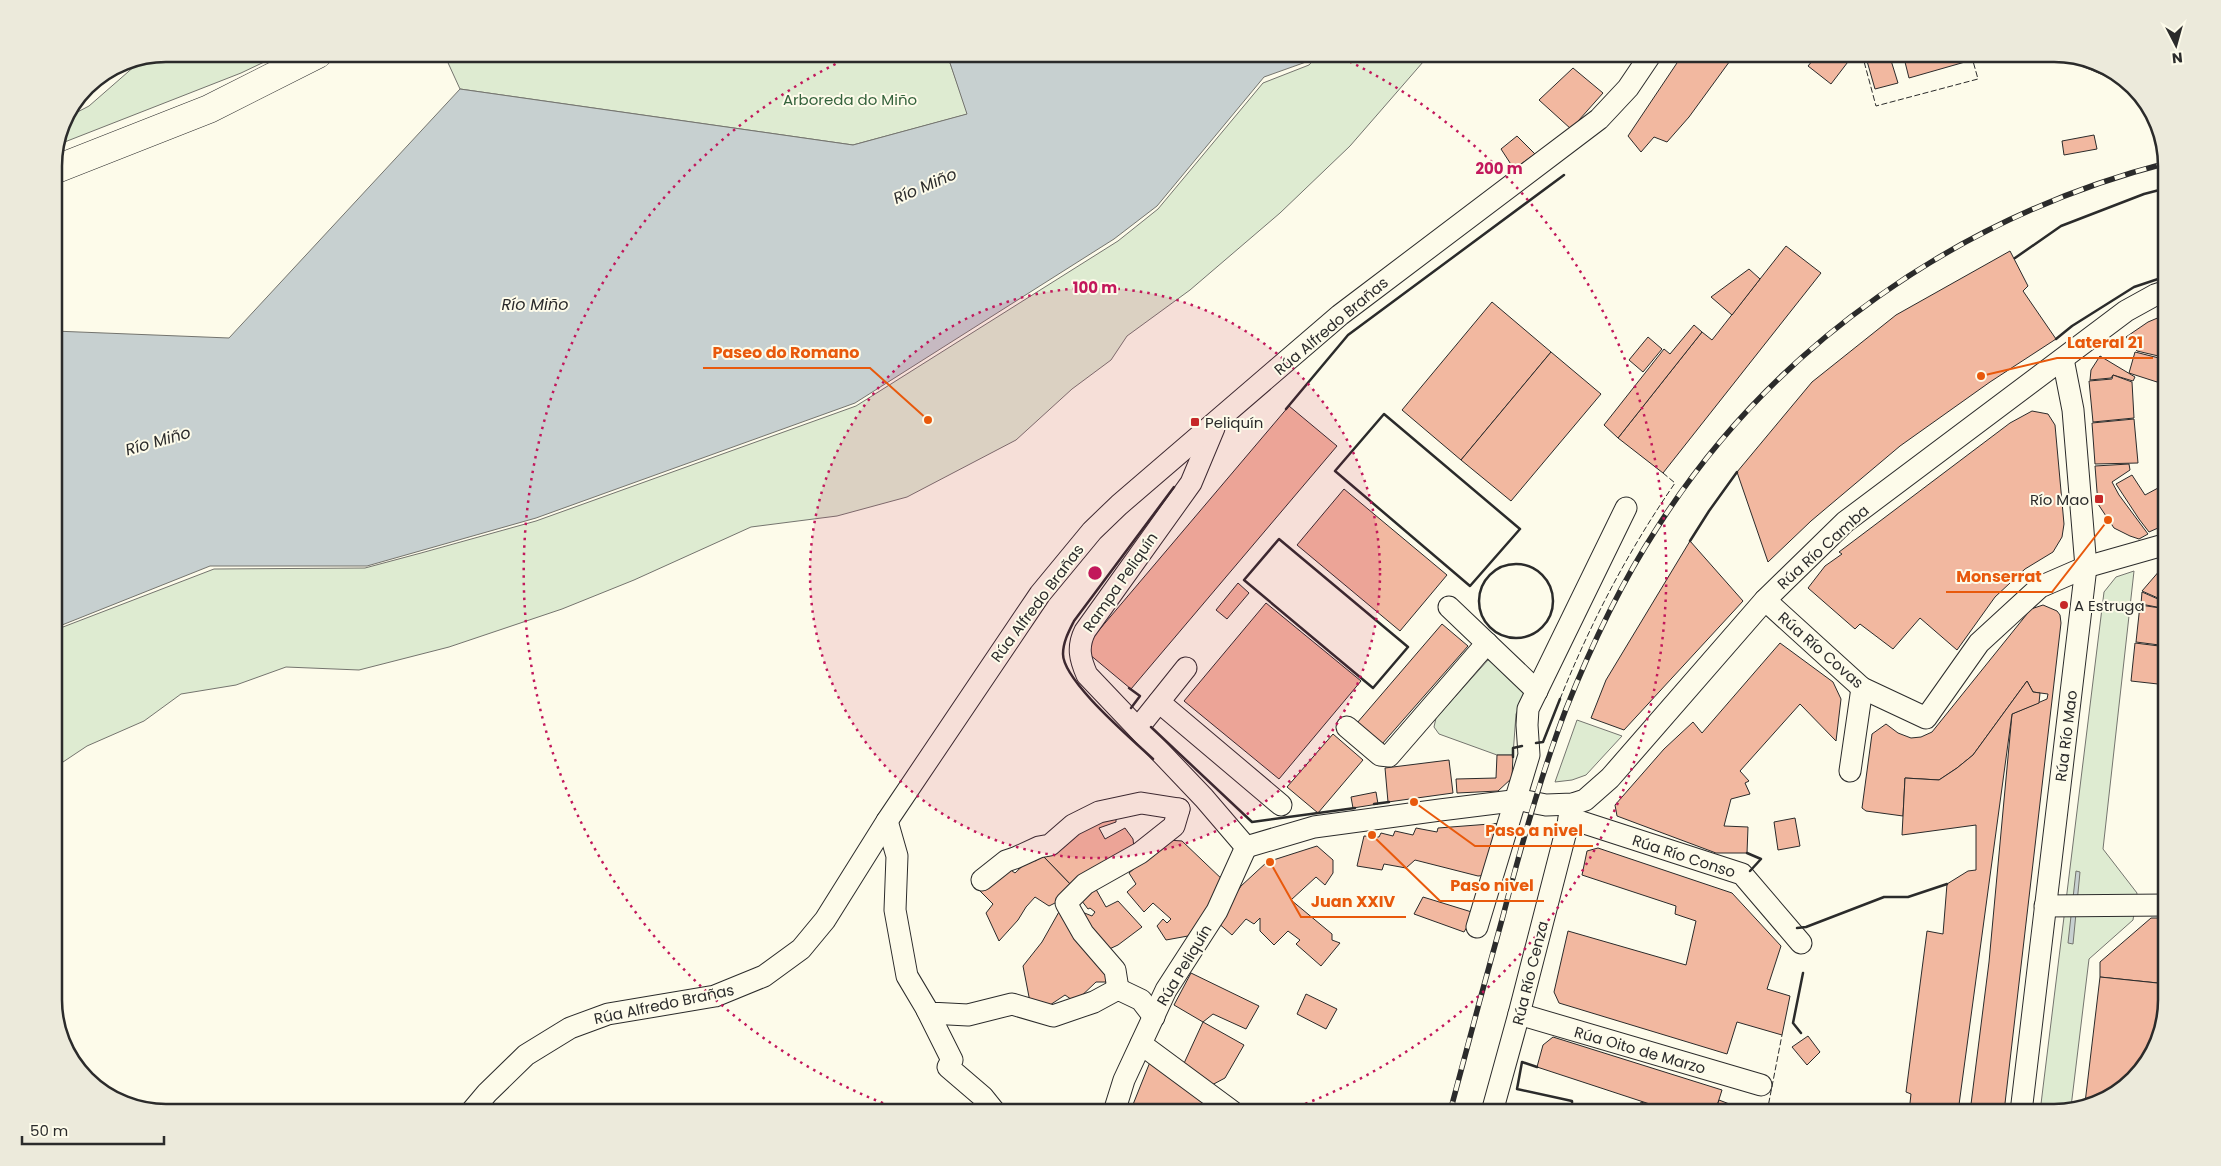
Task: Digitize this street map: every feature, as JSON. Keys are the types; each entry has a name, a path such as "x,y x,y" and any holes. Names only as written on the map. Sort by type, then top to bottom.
{"highway":[{"path":"63,166 209,109 302,62"}],"street":[{"name":"Rúa Alfredo Brañas","path":"478,1104 503,1076 526,1055 570,1028 608,1014 715,996 764,976 785,962 813,936 825,920 886,821 1017,627 1063,564 1092,531 1119,505 1340,315 1599,119 1628,88 1646,62"},
{"name":"Rúa Río Camba","path":"1246,847 1314,827 1524,801 1571,811 1610,778 1765,600 1845,522 2126,311 2158,294"},
{"name":"Rúa Río Mao","path":"2022,1104 2086,567 2073,410 2063,359"},
{"name":"Rampa Peliquín","path":"1216,423 1191,483 1085,631 1080,640 1079,653 1087,675 1204,798 1246,847"},
{"path":"1477,927 1524,801 1529,754 1526,724 1528,709 1626,508"},
{"name":"Rúa Río Covas","path":"1765,600 1862,688 1926,718 1979,642 2040,587 2086,567 2158,547"},
{"path":"1449,607 1537,691"},
{"path":"1347,727 1380,755 1389,756 1487,643"},
{"path":"1138,728 1186,668"},
{"path":"1850,772 1862,688"},
{"path":"1159,702 1281,805"},
{"path":"982,880 1006,861 1039,846 1050,845 1072,824 1099,812 1141,803 1179,809 1204,798"},
{"path":"1118,989 1114,970 1083,933 1066,903 1085,884 1140,852 1174,826 1179,809"},
{"name":"Rúa Río Conso","path":"1571,811 1742,874 1801,943"},
{"name":"Rúa Río Cenza","path":"1494,1104 1571,811"},
{"path":"886,821 897,856 895,910 906,976 927,1010 952,1060 948,1066 989,1104"},
{"name":"Rúa Peliquín","path":"1116,1104 1124,1080 1166,990 1217,911 1246,847"},
{"path":"2045,906 2158,905"},
{"path":"927,1010 929,1013 968,1015 1012,1004 1053,1016 1094,1002 1118,989"},
{"path":"1118,989 1141,1000 1154,1017"},
{"name":"Rúa Oito de Marzo","path":"1519,1014 1760,1085"},
{"path":"1141,1044 1222,1104"}],"green space":[{"path":"167,62 264,62 241,73 66,142 76,115 78,112 89,106 132,68 140,66"},
{"name":"Arboreda do Miño","path":"448,62 950,62 968,114 853,145 460,89"},
{"path":"1312,62 1423,62 1350,146 1280,213 1190,290 1127,336 1111,360 1072,389 1016,440 907,497 837,516 751,527 634,580 562,609 449,647 359,670 286,667 236,685 181,694 144,721 87,746 63,762 63,627 214,569 365,568 536,521 856,406 1118,241 1158,209 1263,83 1309,65"},
{"path":"2134,571 2103,849 2137,893 2133,920 2089,959 2072,1102 2041,1104 2104,592 2116,577"},
{"path":"1488,660 1492,660 1524,690 1524,698 1516,714 1513,755 1497,755 1439,734 1434,727 1436,718"},
{"path":"1577,720 1622,736 1586,775 1572,780 1555,782"}],"water":[{"name":"Río Miño","path":"950,62 1306,62 1264,77 1157,206 1114,239 855,403 536,518 367,566 210,566 63,625 63,331 229,338 460,89 853,145 967,114"},
{"path":"2076,871 2080,872 2073,944 2068,943"}],"building":[{"path":"1678,62 1729,62 1689,117 1667,142 1654,137 1641,152 1628,136"},
{"path":"1811,62 1848,62 1831,84 1808,66"},
{"path":"1867,62 1891,62 1898,83 1875,89"},
{"path":"1905,62 1965,62 1909,78"},
{"path":"1573,68 1603,93 1571,129 1539,100"},
{"path":"2094,135 2097,149 2064,155 2062,141"},
{"path":"1517,136 1535,154 1514,169 1501,149"},
{"path":"1786,246 1821,273 1663,473 1618,438 1702,332 1712,340"},
{"path":"2010,251 2028,286 2023,291 2056,339 1990,382 1900,446 1811,521 1768,562 1737,472 1812,382 1896,315"},
{"path":"1749,269 1760,279 1732,315 1711,297"},
{"path":"1492,302 1551,352 1461,460 1402,410"},
{"path":"2158,318 2158,356 2137,351 2126,337 2148,322"},
{"path":"1694,325 1702,332 1618,438 1604,425 1664,349 1670,354"},
{"path":"1648,337 1662,349 1643,372 1629,360"},
{"path":"1551,352 1601,394 1511,501 1461,460"},
{"path":"2135,352 2158,358 2157,382 2129,373"},
{"path":"2100,356 2135,377 2133,381 2113,375 2111,378 2090,380 2091,370"},
{"path":"2113,375 2132,382 2134,418 2093,422 2089,381 2112,379"},
{"path":"1289,406 1337,446 1131,689 1083,649"},
{"path":"2032,411 2048,414 2055,425 2064,524 2062,537 2053,552 2025,569 1995,597 1957,650 1920,618 1893,649 1860,624 1855,629 1808,588 1825,566 1842,554 1839,552 2010,423"},
{"path":"2134,419 2138,463 2095,464 2092,423"},
{"path":"2129,464 2130,470 2112,482 2119,495 2148,534 2139,539 2114,528 2098,504 2095,466"},
{"path":"2132,475 2145,495 2158,488 2158,528 2149,532 2116,484"},
{"path":"1344,489 1447,575 1400,631 1297,545"},
{"path":"1690,541 1743,601 1624,730 1591,718 1606,680"},
{"path":"2158,572 2158,598 2142,591"},
{"path":"1238,583 1249,593 1227,619 1216,610"},
{"path":"2142,592 2158,599 2158,607 2141,604"},
{"path":"1266,603 1361,681 1279,779 1184,701"},
{"path":"2043,605 2057,611 2060,615 2061,623 2005,1104 1971,1104 1989,962 2012,714 2047,699 2048,694 2033,692 2027,681 1973,755 1957,768 1939,780 1905,778 1903,816 1866,811 1862,808 1872,734 1886,724 1898,733 1911,738 1921,737 1932,732 2031,609"},
{"path":"2140,605 2158,608 2158,645 2136,642"},
{"path":"1442,624 1468,646 1382,744 1357,723"},
{"path":"1780,643 1833,682 1841,699 1836,741 1800,704 1740,771 1749,781 1745,783 1750,794 1731,799 1724,826 1748,827 1747,853 1716,853 1617,816 1615,805 1664,749 1693,722 1702,733"},
{"path":"2135,643 2158,646 2158,684 2131,681"},
{"path":"2027,681 2033,692 2040,693 2039,703 2012,714 1959,1104 1910,1104 1911,1094 1906,1092 1927,931 1943,934 1947,884 1968,871 1976,870 1976,825 1902,835 1905,778 1939,780 1973,755"},
{"path":"1333,734 1363,760 1318,813 1287,787"},
{"path":"1497,755 1513,755 1512,778 1498,791 1457,793 1456,779 1496,778"},
{"path":"1449,760 1453,793 1388,802 1385,768"},
{"path":"1376,792 1378,804 1353,808 1351,797"},
{"path":"1116,811 1116,822 1099,828 1105,839 1125,828 1133,839 1134,848 1072,886 1043,856 1093,821"},
{"path":"1795,818 1800,846 1778,850 1774,822"},
{"path":"1503,823 1488,875 1478,876 1415,860 1406,868 1384,864 1382,870 1357,866 1364,836 1379,837 1381,833 1393,836 1395,831 1413,835 1416,828 1437,832 1438,828"},
{"path":"1168,840 1182,841 1225,882 1188,936 1166,940 1157,926 1163,919 1167,923 1171,919 1153,903 1144,912 1127,892 1136,884 1129,873"},
{"path":"1317,846 1333,860 1333,873 1325,885 1316,877 1291,900 1332,934 1332,940 1340,943 1321,966 1296,944 1300,940 1288,931 1274,945 1260,931 1260,918 1254,924 1246,919 1232,935 1217,922 1241,886 1267,862"},
{"path":"1598,848 1732,893 1781,946 1767,989 1790,996 1782,1035 1737,1022 1727,1054 1559,1003 1554,992 1568,931 1686,965 1696,921 1675,914 1676,906 1582,875 1587,851"},
{"path":"1043,856 1072,886 1059,901 1049,906 1035,897 999,941 986,913 993,904 977,888 1005,866 1015,873 1032,857 1035,861"},
{"path":"1093,884 1106,907 1118,901 1142,927 1118,945 1105,951 1077,910 1092,916 1095,912 1090,908 1088,909 1078,896"},
{"path":"1423,897 1475,913 1464,932 1414,914"},
{"path":"1060,910 1109,975 1107,982 1096,982 1075,1002 1065,995 1044,1009 1030,1002 1023,966 1042,942"},
{"path":"2151,918 2158,918 2158,983 2100,977 2100,962"},
{"path":"1191,973 1259,1006 1246,1029 1213,1014 1203,1022 1174,1005"},
{"path":"2100,977 2158,983 2156,1020 2153,1033 2141,1057 2123,1078 2106,1090 2086,1099"},
{"path":"1306,994 1337,1009 1326,1029 1297,1014"},
{"path":"1203,1022 1244,1045 1225,1078 1210,1086 1180,1072"},
{"path":"1808,1036 1820,1052 1807,1065 1792,1047"},
{"path":"1553,1037 1722,1090 1718,1104 1650,1104 1537,1067 1543,1045"},
{"path":"1150,1062 1210,1104 1133,1104"},
{"path":"1719,1100 1729,1104 1718,1104"}],"railway":[{"path":"1452,1104 1524,838 1539,786 1566,709 1596,639 1631,571 1657,528 1703,462 1756,402 1814,347 1878,297 1945,254 2016,217 2090,186 2158,166"}],"fence":[{"path":"1864,62 1876,106 1978,79 1973,62"},
{"path":"1560,699 1584,642 1626,561 1675,483 1663,473"},
{"path":"1769,1104 1782,1035"}],"wall":[{"path":"1286,409 1348,335 1564,175"},
{"path":"2015,258 2061,226 2158,190"},
{"path":"2056,339 2072,326 2134,287 2158,279"},
{"path":"1384,414 1520,529 1470,586 1335,471 1384,414"},
{"path":"1690,541 1737,472"},
{"path":"1153,759 1086,694 1066,665 1063,650 1074,621 1174,487"},
{"path":"1279,539 1408,647 1373,688 1244,580 1279,539"},
{"path":"1516,564 1537,570 1547,580 1553,601 1547,622 1537,632 1516,638 1495,632 1485,622 1479,601 1485,580 1495,570 1516,564"},
{"path":"1129,688 1140,696 1131,708"},
{"path":"1536,743 1543,742 1560,699"},
{"path":"1151,727 1252,822 1355,808"},
{"path":"1513,757 1513,748 1522,746"},
{"path":"1374,804 1389,802"},
{"path":"1747,853 1761,859 1750,871"},
{"path":"1797,928 1806,927 1884,897 1908,897 1947,884"},
{"path":"1801,1033 1793,1023 1803,973"},
{"path":"1537,1067 1522,1062 1517,1089 1572,1101 1572,1104"}],"place":[{"name":"Lateral 21","path":"1981,376"},
{"name":"Paseo do Romano","path":"928,420"},
{"name":"Peliquín","path":"1195,422"},
{"name":"Río Mao","path":"2099,499"},
{"name":"Monserrat","path":"2108,520"},
{"name":"A Estruga","path":"2064,605"},
{"name":"Paso a nivel","path":"1414,802"},
{"name":"Paso nivel","path":"1372,835"},
{"name":"Juan XXIV","path":"1270,862"}]}
